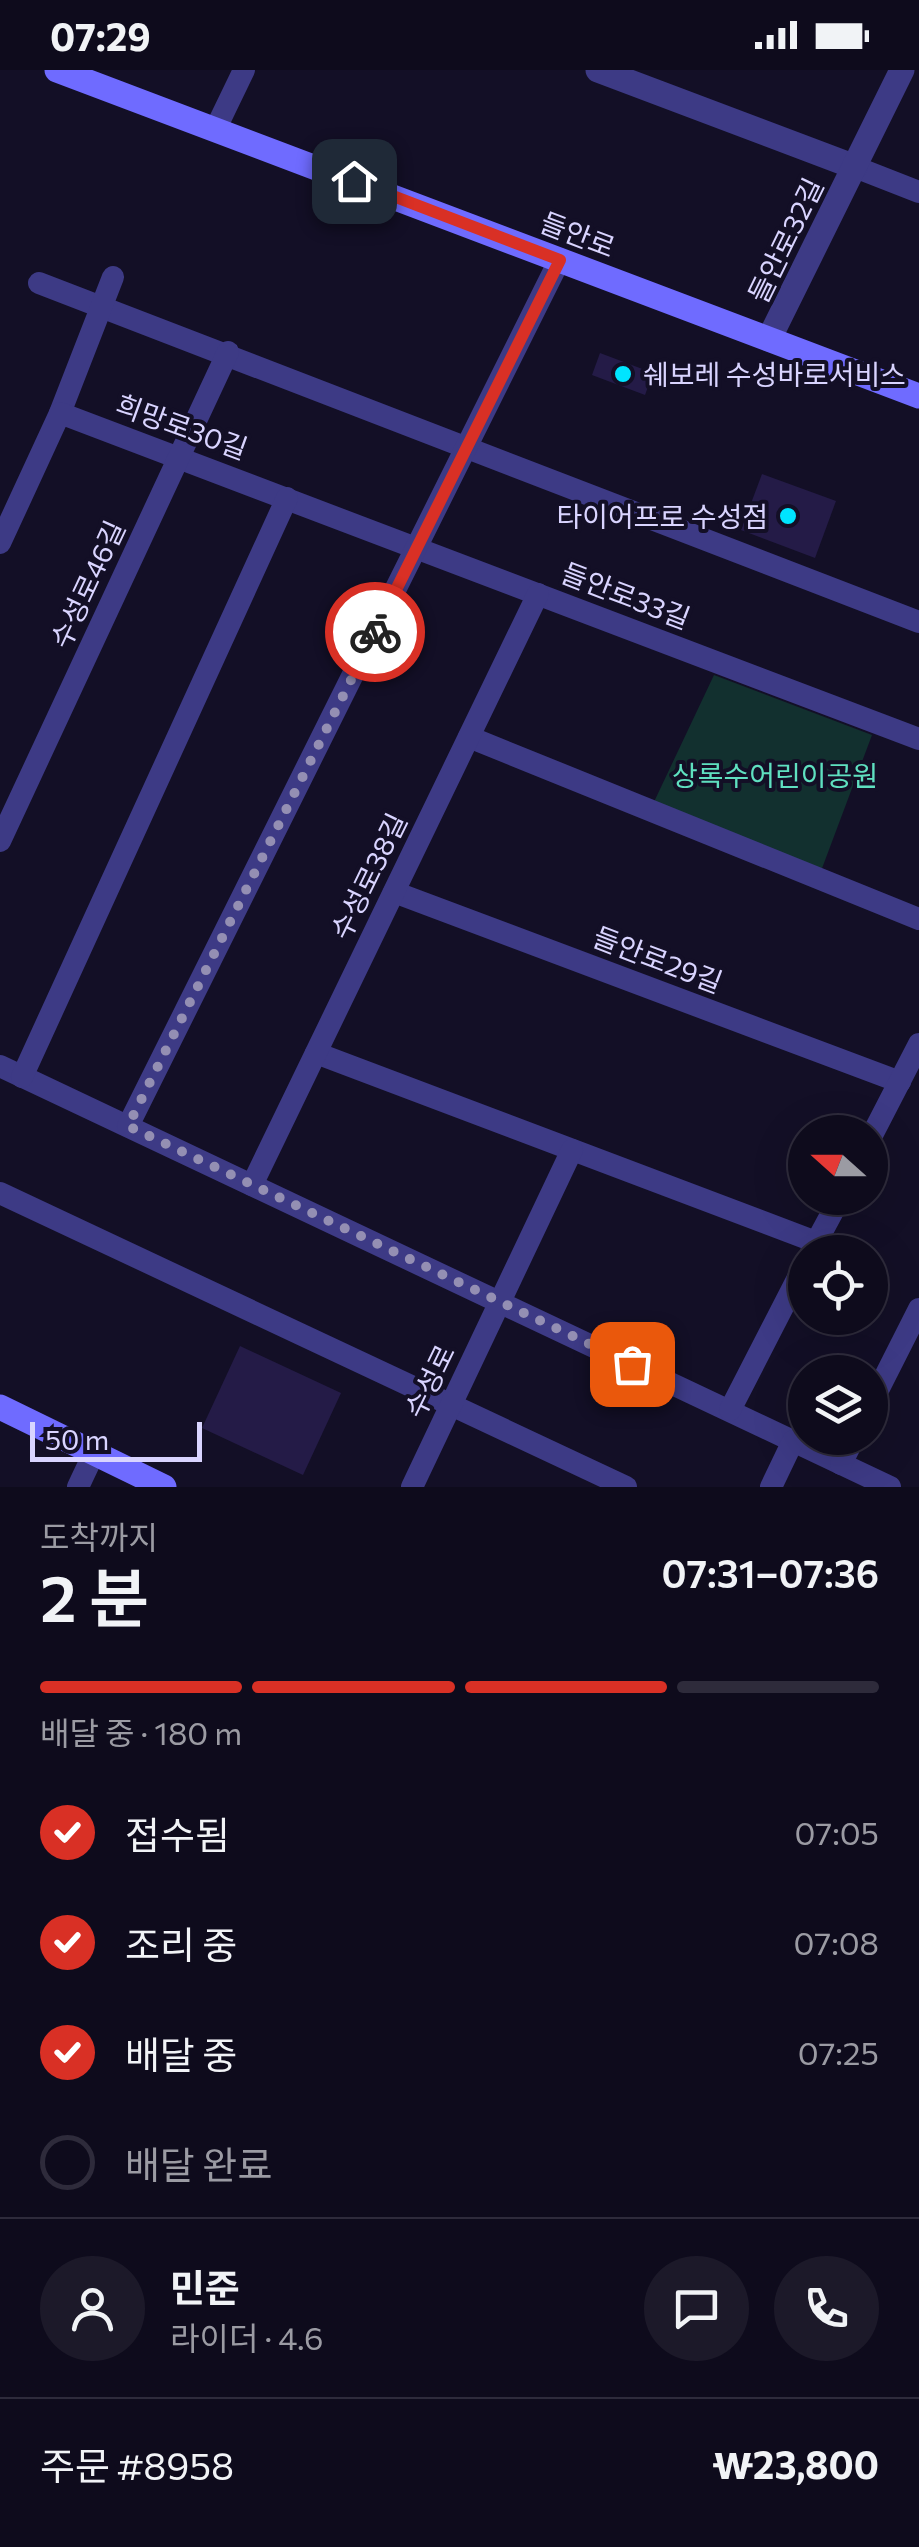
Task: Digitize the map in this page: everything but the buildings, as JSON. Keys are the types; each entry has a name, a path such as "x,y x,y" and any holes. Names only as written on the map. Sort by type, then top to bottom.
{"main road":[{"name":"들안로","path":"56,70 919,396"},
{"path":"0,1407 164,1487"}],"street":[{"path":"216,128 244,70"},
{"name":"들안로32길","path":"598,70 855,167"},
{"path":"906,70 919,74"},
{"name":"들안로32길","path":"769,339 906,70"},
{"path":"855,167 919,192"},
{"path":"128,1126 560,260"},
{"path":"0,543 60,413 113,277"},
{"path":"39,283 228,352 919,622"},
{"name":"수성로46길","path":"0,841 228,352"},
{"name":"희망로30길","path":"60,413 417,548"},
{"path":"22,1077 287,498"},
{"name":"들안로33길","path":"417,548 919,738"},
{"name":"수성로38길","path":"252,1185 538,594"},
{"path":"469,737 919,920"},
{"name":"들안로29길","path":"394,892 900,1082"},
{"path":"883,1115 919,1044"},
{"path":"316,1053 788,1237"},
{"path":"0,1066 788,1438"},
{"name":"수성로","path":"412,1487 572,1150"},
{"path":"0,1193 626,1487"},
{"path":"730,1410 788,1297"},
{"path":"888,1371 919,1310"},
{"path":"78,1487 94,1453"},
{"path":"771,1487 788,1453"},
{"path":"823,1455 890,1487"},
{"path":"841,1464 846,1455"}],"green space":[{"name":"상록수어린이공원","path":"714,675 872,735 821,871 653,804"}],"way so far":[{"path":"375,632 128,1126 632,1364"}],"place":[{"name":"쉐보레 수성바로서비스","path":"623,374"},
{"name":"타이어프로 수성점","path":"788,516"}],"route":[{"path":"354,181 560,260 375,632"}]}
